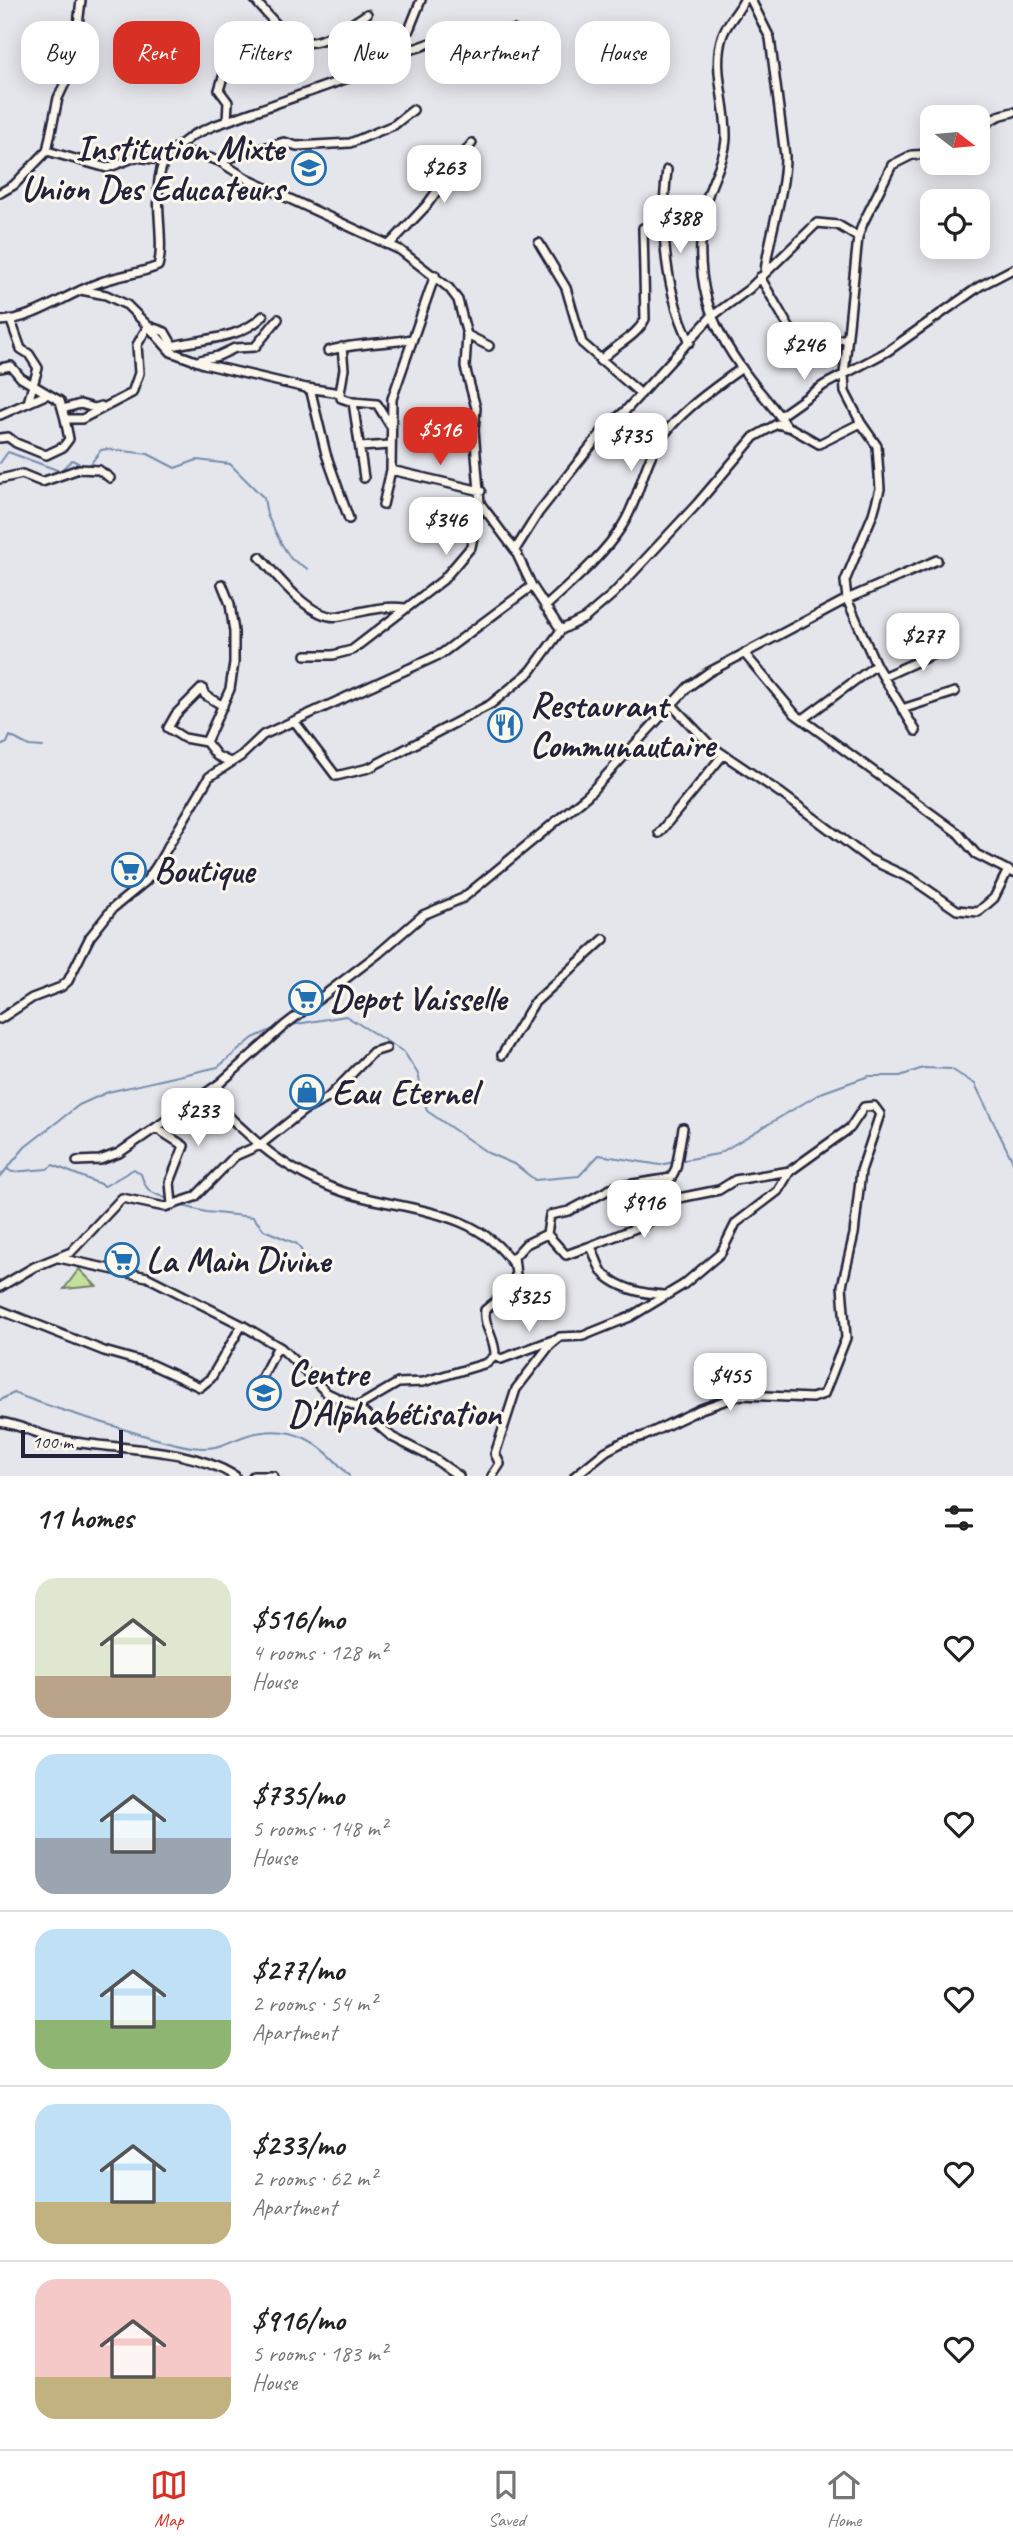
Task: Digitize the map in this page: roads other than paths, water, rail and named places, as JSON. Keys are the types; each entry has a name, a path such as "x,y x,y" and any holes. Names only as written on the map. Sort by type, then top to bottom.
{"street":[{"path":"0,193 13,186 47,151 58,98 73,66 81,0"},
{"path":"255,0 283,34 299,41 315,43 334,36 367,14"},
{"path":"411,27 421,0"},
{"path":"744,0 723,33 720,45 719,82 726,139 704,212 702,240 705,300 711,317 742,368 786,425"},
{"path":"751,0 770,38 785,156 785,172 762,275 805,355 828,342 846,338"},
{"path":"221,84 219,90 228,102 227,121"},
{"path":"47,151 107,168 136,157 161,160 192,135 331,84"},
{"path":"219,160 284,142 297,146 350,144 394,125 413,110"},
{"path":"990,121 1013,112"},
{"path":"390,244 426,206 472,143"},
{"path":"169,154 194,153 219,160 243,177 390,244 435,275 458,300 467,335 465,367 476,408 474,430 481,491 471,547 443,580 352,650 333,655 306,655"},
{"path":"0,321 11,321 81,290 158,266 161,256 158,226 160,187 169,154"},
{"path":"916,731 876,665 847,599 845,581 873,514 880,489 877,446 845,392 844,374 858,237 892,165 912,155 920,155"},
{"path":"667,170 662,229 674,298 690,342"},
{"path":"515,550 581,455 711,317 762,275 817,223 838,225 858,237"},
{"path":"600,361 617,344 640,330 645,319 643,228"},
{"path":"539,243 566,288 577,336 600,361 641,394"},
{"path":"780,416 844,374 888,351 953,303 1011,273"},
{"path":"383,505 391,470 392,399 435,275"},
{"path":"81,290 107,295 127,305 169,351 306,388 340,393"},
{"path":"148,326 165,332 173,346 194,341 210,342 252,327 262,316"},
{"path":"198,360 218,356 235,348 255,347 278,320"},
{"path":"11,321 20,349 29,354 38,368 34,388 28,400"},
{"path":"65,419 82,419 132,393 139,373 137,345 148,326"},
{"path":"467,335 489,346"},
{"path":"328,351 342,346 377,345 412,339"},
{"path":"342,346 344,369 341,398 377,404 390,425"},
{"path":"0,368 11,366 34,388 58,399 63,409 69,439 63,447 46,455 16,443 8,436 0,438"},
{"path":"545,607 621,528 635,502 652,453 665,435 742,368"},
{"path":"306,388 312,393 326,454 349,519"},
{"path":"0,415 28,400 48,394"},
{"path":"353,402 364,478"},
{"path":"63,409 80,404 94,408 106,406"},
{"path":"295,722 336,775 352,774 491,704 531,671 561,631 584,618 613,594 697,504 754,437 778,424 786,425 819,444 861,423"},
{"path":"360,447 390,445"},
{"path":"0,479 22,474 42,482 79,469 99,470 110,478"},
{"path":"391,470 481,491"},
{"path":"480,503 515,550 532,586 561,631"},
{"path":"260,557 316,614 336,617 375,608 405,608"},
{"path":"77,1161 100,1160 119,1153 156,1128 219,1084 285,1025 378,954 423,915 463,898 588,795 671,704 699,680 847,599 937,561"},
{"path":"206,742 230,689 234,650 230,604 222,584"},
{"path":"0,1019 32,998 61,987 68,981 90,937 113,908 146,881 209,777 262,735 441,654 532,586"},
{"path":"885,676 949,647"},
{"path":"671,704 723,755 782,794 869,859 912,879 957,910 978,912 994,898 1010,871 976,854 958,833 803,719 744,653"},
{"path":"803,719 876,665"},
{"path":"223,705 205,695 202,688 176,714 168,728 184,738 206,742 218,757 230,762"},
{"path":"902,709 955,692"},
{"path":"659,833 723,755"},
{"path":"502,1055 534,1003 604,939"},
{"path":"0,1287 34,1266 58,1258 78,1247 122,1198 156,1207 171,1200 195,1197 235,1157 260,1145 303,1111 328,1098 373,1052 386,1048"},
{"path":"219,1084 223,1110 260,1145 288,1166 326,1185 371,1199 429,1211 459,1222 505,1250 514,1264"},
{"path":"495,1356 501,1359 560,1337 583,1336 629,1317 668,1296 721,1253 736,1223 778,1191 790,1171 850,1128 864,1107 874,1106 878,1110 881,1121 861,1171 854,1234 842,1286 846,1338 824,1394 819,1398 741,1395 701,1409 644,1436 623,1442 606,1451 575,1476"},
{"path":"156,1128 184,1146 172,1177 171,1200"},
{"path":"547,1234 550,1214 578,1207 614,1186 660,1182 671,1178 676,1168 683,1128"},
{"path":"547,1234 566,1255 646,1224 679,1198 719,1190 734,1180 790,1171"},
{"path":"660,1182 679,1198"},
{"path":"357,1407 398,1383 423,1382 486,1363 495,1356 496,1343 489,1334 485,1310 510,1289 516,1275 514,1257 526,1244 547,1234"},
{"path":"588,1247 604,1275 643,1295 668,1296"},
{"path":"58,1258 146,1277 242,1325 278,1346 327,1393 357,1407 392,1437 433,1458 459,1476"},
{"path":"0,1310 104,1351 150,1364 200,1387 211,1378 242,1325"},
{"path":"492,1476 500,1464 495,1454 516,1390 538,1359 560,1337"},
{"path":"256,1391 278,1346"},
{"path":"0,1422 64,1440 156,1453 170,1452 200,1463 218,1465 234,1476"},
{"path":"253,1476 273,1476"}],"waterway":[{"path":"89,466 101,450 107,449 148,454 175,468 197,460 230,464 264,498 267,515 291,559 308,569"},
{"path":"0,463 8,452 60,471 72,460 84,466"},
{"path":"0,746 7,743 10,736 29,746 43,747"},
{"path":"291,1025 346,1016 404,1052 418,1074 427,1111 488,1153 516,1165 535,1180 579,1176 599,1155 660,1165 674,1162"},
{"path":"0,1177 25,1147 79,1105 108,1092 218,1067 253,1038 278,1027"},
{"path":"679,1161 718,1154 821,1093 869,1076 900,1076 923,1068 951,1069 975,1084 1013,1162"},
{"path":"7,1169 12,1172 47,1169 53,1165 105,1186 134,1169 141,1174 149,1190 168,1199"},
{"path":"179,1205 206,1212 253,1217 264,1230 297,1244 312,1266"},
{"path":"0,1400 14,1393 141,1434 192,1447 216,1447 264,1432 293,1434 317,1445 349,1476"}],"place":[{"name":"Institution Mixte Union Des Educateurs","path":"309,168"},
{"name":"Restaurant Communautaire","path":"505,725"},
{"name":"Boutique","path":"129,870"},
{"name":"Depot Vaisselle","path":"306,998"},
{"name":"Eau Eternel","path":"307,1092"},
{"name":"La Main Divine","path":"122,1260"},
{"name":"Centre D'Alphabétisation","path":"264,1393"}]}
